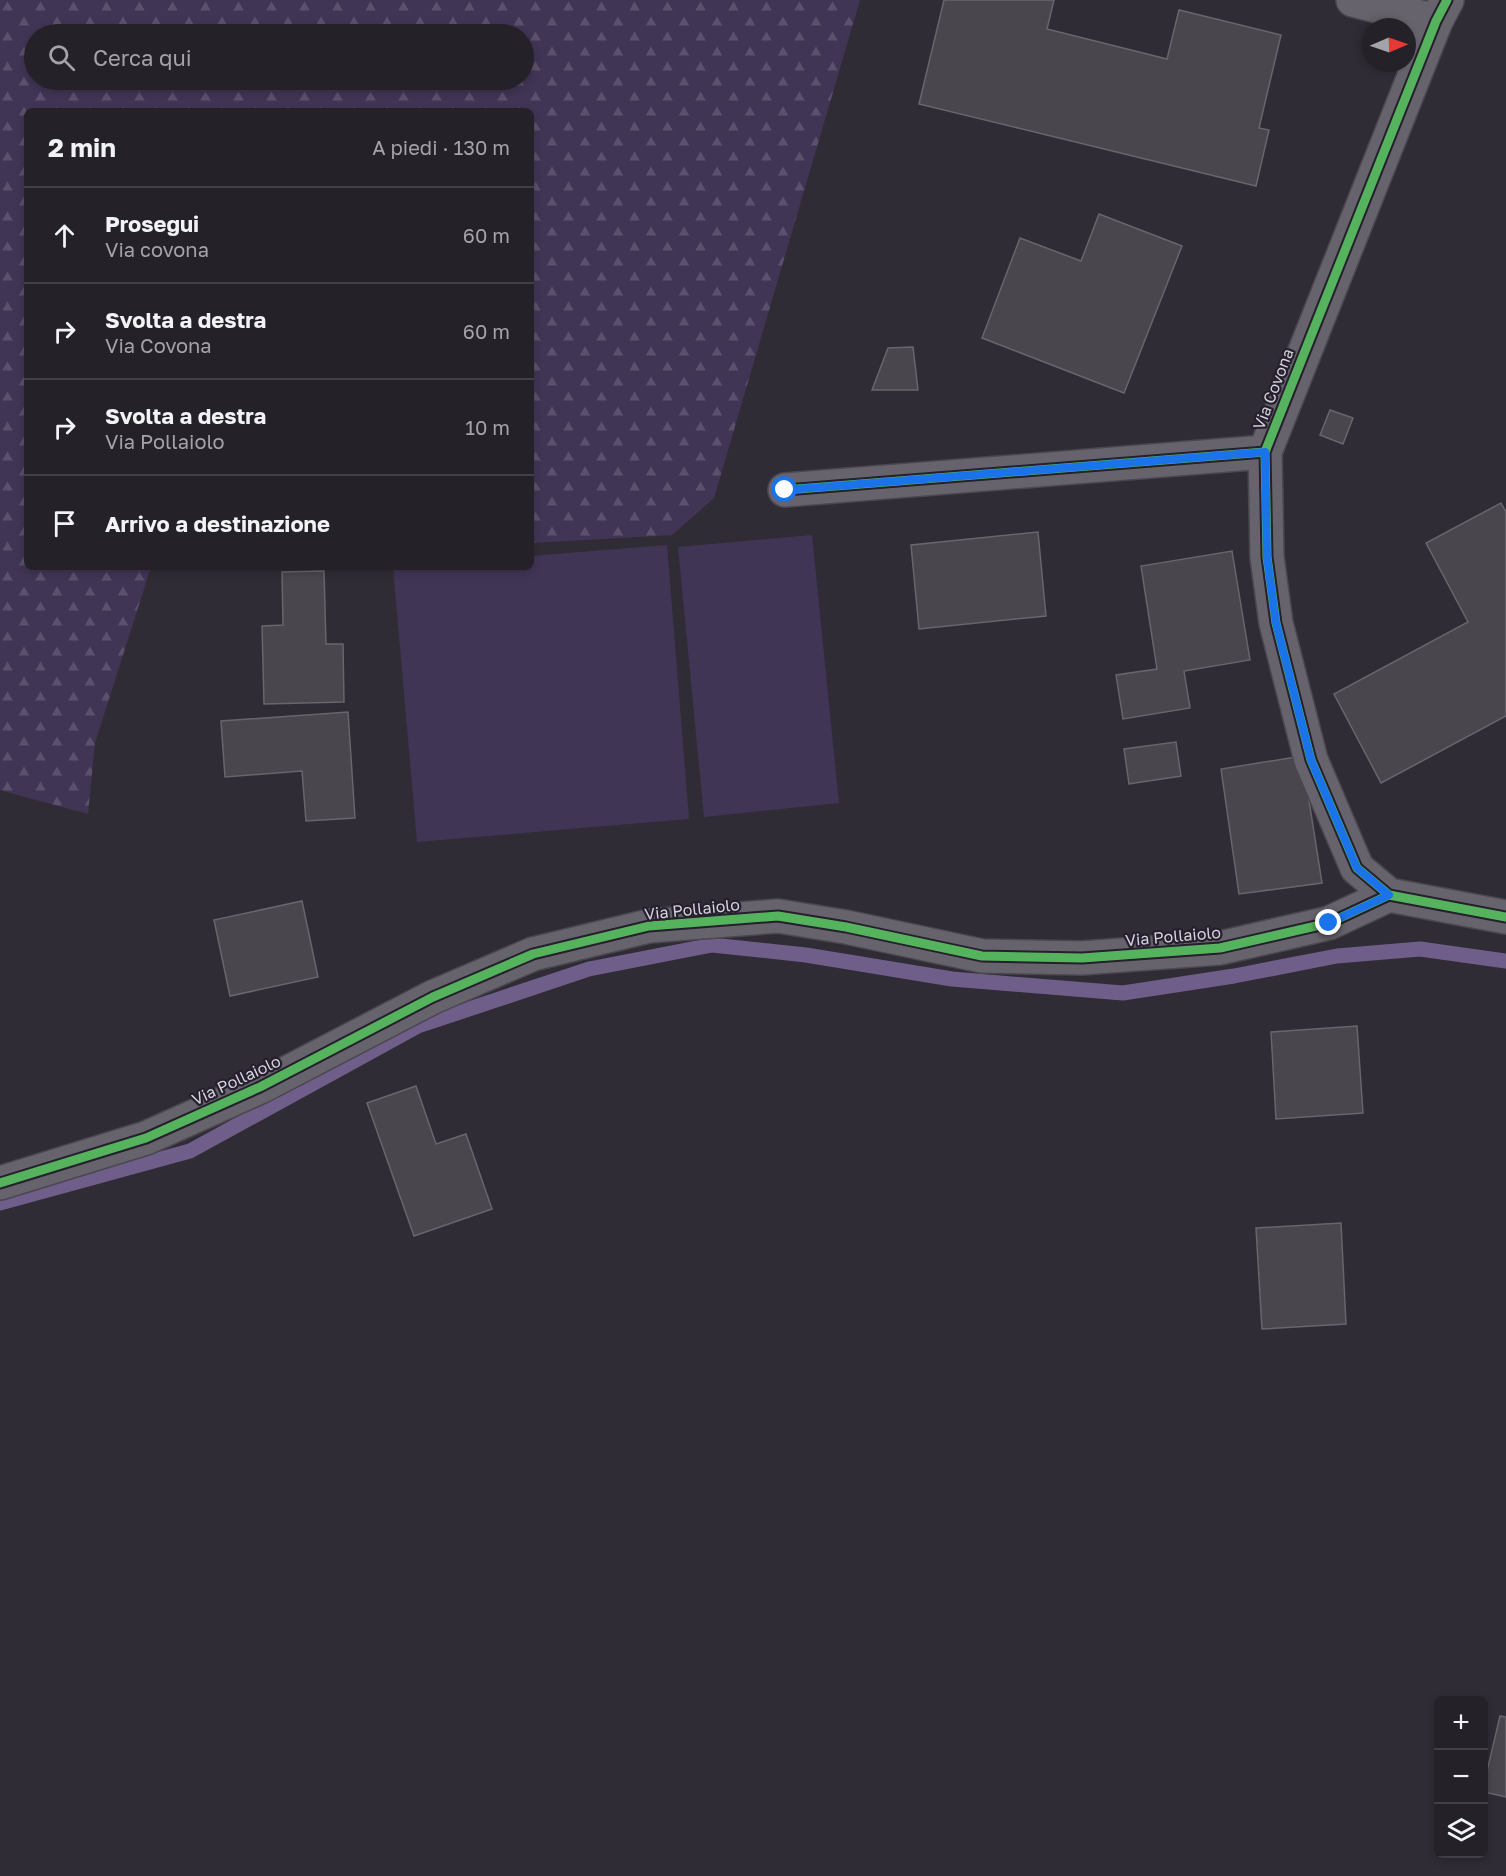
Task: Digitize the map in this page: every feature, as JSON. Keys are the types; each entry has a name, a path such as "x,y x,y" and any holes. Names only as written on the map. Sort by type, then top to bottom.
{"street":[{"name":"Via Covona","path":"1353,0 1441,10 1265,452 1267,557 1276,623 1311,760 1357,868 1389,895"},
{"name":"Via Covona","path":"785,490 1265,452"},
{"path":"1389,895 1506,917"},
{"name":"Via Pollaiolo","path":"0,1183 146,1138 260,1087 433,997 533,954 649,927 778,916 846,927 982,956 1082,958 1221,948 1329,923 1389,895"}],"green space":[{"path":"0,0 860,0 714,498 672,535 534,543 534,108 24,108 24,570 150,570 95,743 88,814 0,790"},
{"path":"812,535 839,803 704,817 678,547"},
{"path":"667,545 689,819 417,842 393,570 534,570 534,556"}],"building":[{"path":"944,0 1054,0 1047,29 1167,59 1179,10 1281,35 1259,128 1269,130 1256,186 919,104"},
{"path":"1099,214 1182,246 1124,393 982,338 1020,238 1081,261"},
{"path":"913,347 918,390 872,390 888,348"},
{"path":"1330,410 1353,418 1343,444 1320,435"},
{"path":"1501,503 1506,512 1506,716 1381,783 1334,694 1468,622 1426,543"},
{"path":"1038,532 1046,616 919,629 911,545"},
{"path":"1232,551 1250,660 1184,671 1190,708 1123,719 1116,675 1157,669 1141,566"},
{"path":"324,571 326,644 343,644 344,702 264,704 262,626 283,625 282,572"},
{"path":"348,712 355,818 306,821 302,771 225,777 221,721"},
{"path":"1176,742 1181,776 1129,784 1124,749"},
{"path":"1302,756 1322,883 1239,894 1221,769"},
{"path":"302,901 318,977 230,996 214,920"},
{"path":"1357,1026 1363,1113 1276,1119 1271,1032"},
{"path":"416,1086 436,1144 466,1134 492,1209 414,1236 367,1103"},
{"path":"1341,1223 1346,1324 1262,1329 1256,1228"},
{"path":"1500,1716 1506,1717 1506,1797 1488,1793 1488,1767"}],"waterway":[{"path":"0,1203 190,1151 418,1026 589,969 712,945 806,955 952,979 1123,993 1234,976 1337,956 1420,949 1506,961"}],"cycle path":[{"path":"1447,0 1436,21 1265,452 1267,557 1276,623 1311,760 1357,868 1389,895 1506,917"},
{"path":"785,490 1265,452"},
{"path":"0,1183 146,1138 260,1087 433,997 533,954 649,926 778,916 846,927 982,956 1082,958 1220,948 1329,923 1389,895"}],"route":[{"path":"785,490 1265,452 1267,557 1276,623 1311,760 1357,868 1389,895 1329,923"}]}
